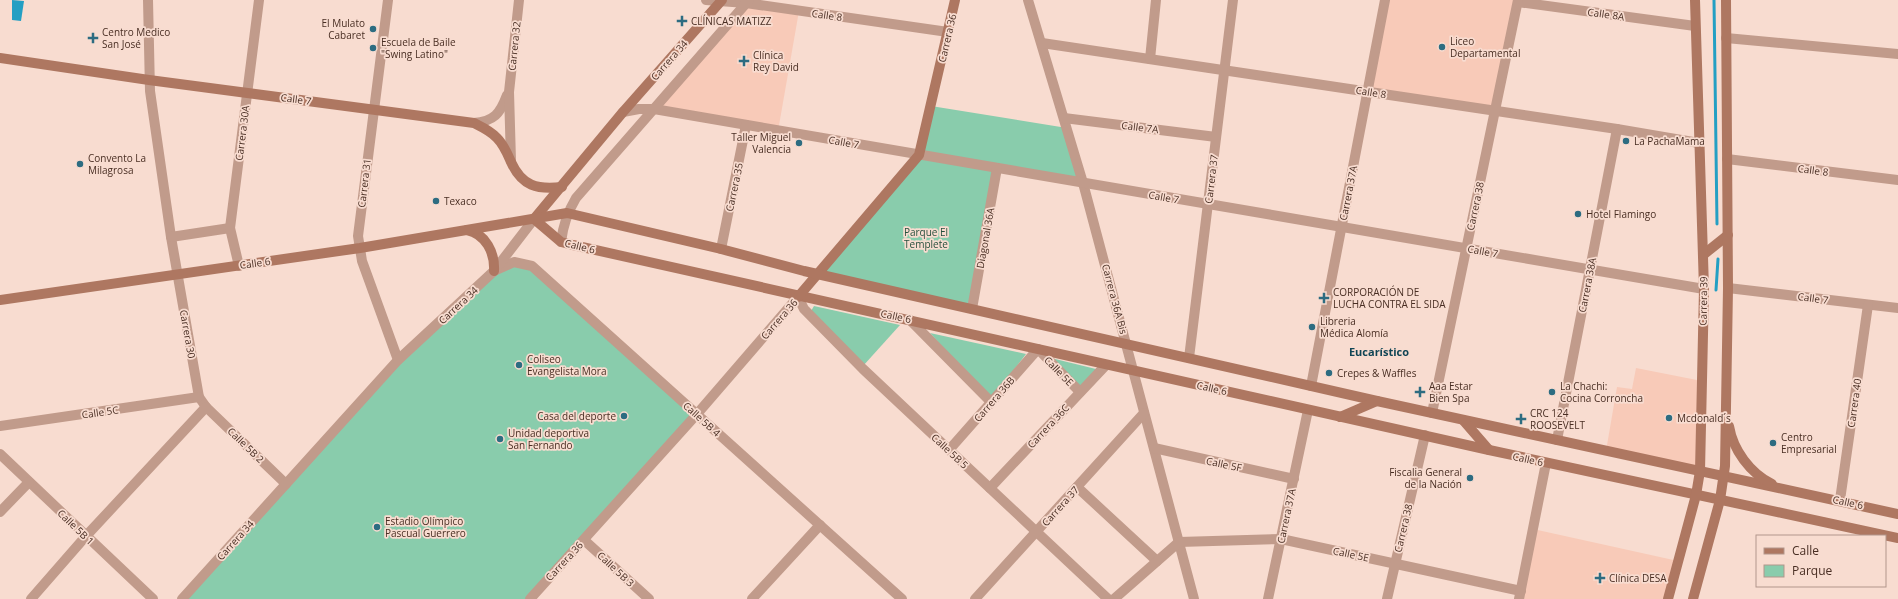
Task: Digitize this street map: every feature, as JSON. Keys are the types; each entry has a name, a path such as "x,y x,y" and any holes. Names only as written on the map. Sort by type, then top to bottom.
{"main road":[{"name":"Carrera 36","path":"798,297 919,155 955,0"},
{"name":"Carrera 39","path":"1668,599 1696,495 1700,471 1704,289 1695,0"},
{"path":"1693,599 1720,500 1724,476 1727,410 1728,288 1726,0"},
{"name":"Carrera 34","path":"534,219 624,112 722,1"},
{"name":"Calle 7","path":"0,58 149,80 474,123 498,138 504,146 517,173 528,183 535,187 545,189 562,187"},
{"name":"Calle 6","path":"0,300 178,276 360,248 567,213 721,249 818,274 1377,401 1840,500 1898,514"},
{"name":"Calle 6","path":"534,219 561,242 798,297 909,319 1133,371 1340,417 1425,434 1546,463 1884,535"},
{"path":"465,230 474,231 488,244 495,262 494,271"},
{"path":"1703,255 1728,235"},
{"path":"1340,417 1377,401"},
{"path":"1727,410 1729,429 1735,446 1746,462 1756,473 1781,488"},
{"path":"1463,420 1489,450"},
{"name":"Calle 6","path":"1886,535 1898,538"}],"street":[{"name":"Carrera 30","path":"148,0 149,80 171,237 199,397 206,407"},
{"name":"Carrera 30A","path":"239,266 230,228 259,0"},
{"name":"Carrera 31","path":"388,0 358,236 362,261 398,360"},
{"name":"Carrera 32","path":"511,163 509,92 519,0"},
{"name":"Calle 8","path":"706,0 748,2 948,32"},
{"name":"Carrera 36A Bis","path":"1028,0 1083,183 1194,599"},
{"path":"1150,59 1156,0"},
{"name":"Carrera 37","path":"1189,358 1233,0"},
{"name":"Carrera 37A","path":"1311,386 1385,0"},
{"name":"Calle 8A","path":"1518,1 1695,26"},
{"name":"Carrera 38","path":"1432,413 1518,1"},
{"path":"561,242 562,228 567,213 576,198 748,2"},
{"path":"1726,38 1898,54"},
{"name":"Calle 8","path":"1042,43 1617,129 1699,143"},
{"name":"Carrera 32","path":"474,123 486,121 501,110 509,92"},
{"name":"Calle 7","path":"624,112 639,109 654,109 1704,289"},
{"name":"Calle 7A","path":"1064,118 1216,137"},
{"name":"Carrera 35","path":"721,249 746,125"},
{"name":"Carrera 38A","path":"1557,440 1617,129"},
{"name":"Calle 8","path":"1727,159 1898,180"},
{"name":"Diagonal 36A","path":"972,309 997,168"},
{"name":"Carrera 34","path":"182,599 398,360 494,271 534,219"},
{"path":"171,237 230,228"},
{"name":"Calle 5B 4","path":"494,271 514,262 532,266 902,599"},
{"name":"Calle 7","path":"1728,288 1898,308"},
{"name":"Carrera 36","path":"530,599 697,414 798,297"},
{"name":"Calle 5B 5","path":"798,297 804,309 863,369 1108,599"},
{"name":"Carrera 40","path":"1840,500 1868,305"},
{"path":"909,319 991,402"},
{"name":"Carrera 36B","path":"949,450 1038,349"},
{"name":"Calle 5E","path":"1038,349 1080,392"},
{"name":"Carrera 36C","path":"990,488 1106,364"},
{"name":"Calle 5C","path":"0,426 199,397"},
{"path":"31,599 86,536 206,407"},
{"name":"Calle 5B 2","path":"206,407 286,484"},
{"name":"Carrera 37A","path":"1268,599 1308,410"},
{"name":"Carrera 37","path":"975,599 1144,413"},
{"name":"Carrera 38","path":"1387,599 1425,434"},
{"name":"Calle 5F","path":"1154,448 1294,479"},
{"name":"Calle 5B 1","path":"0,454 153,599"},
{"path":"1520,595 1546,463"},
{"path":"0,512 29,482"},
{"path":"1077,487 1157,561"},
{"path":"752,599 820,525"},
{"name":"Calle 5B 3","path":"584,540 649,599"},
{"name":"Calle 5E","path":"1179,542 1281,540 1395,563 1520,595"},
{"path":"1114,599 1179,542"}],"shaded area":[{"name":"Liceo Departamental","path":"1385,0 1518,0 1495,111 1367,92"},
{"name":"Clínica Rey David","path":"746,3 799,11 778,131 654,109"},
{"path":"1636,368 1702,381 1700,471 1606,451 1617,387 1632,389"},
{"path":"1533,529 1678,561 1668,599 1519,599"}],"green space":[{"name":"Parque El Templete","path":"931,106 1067,128 1083,183 998,168 972,309 819,274 919,155"},
{"name":"Unidad deportiva San Fernando","path":"505,265 532,266 697,414 530,599 182,599 398,360"},
{"path":"814,306 900,325 863,366 811,311"},
{"path":"930,333 1026,354 991,400"},
{"path":"1051,358 1100,370 1080,390"}],"water":[{"path":"12,0 24,1 21,21 12,20"}],"waterway":[{"path":"1714,0 1717,224"},
{"path":"1716,290 1718,259"}],"place":[{"name":"CLÍNICAS MATIZZ","path":"682,21"},
{"name":"El Mulato Cabaret","path":"373,29"},
{"name":"Centro Medico San José","path":"93,38"},
{"name":"Liceo Departamental","path":"1442,47"},
{"name":"Escuela de Baile \"Swing Latino\"","path":"373,48"},
{"name":"Clínica Rey David","path":"744,61"},
{"name":"La PachaMama","path":"1626,141"},
{"name":"Taller Miguel Valencia","path":"799,143"},
{"name":"Convento La Milagrosa","path":"80,164"},
{"name":"Texaco","path":"436,201"},
{"name":"Hotel Flamingo","path":"1578,214"},
{"name":"CORPORACIÓN DE LUCHA CONTRA EL SIDA","path":"1324,298"},
{"name":"Libreria Médica Alomía","path":"1312,327"},
{"name":"Coliseo Evangelista Mora","path":"519,365"},
{"name":"Crepes & Waffles","path":"1329,373"},
{"name":"Aaa Estar Bien Spa","path":"1420,392"},
{"name":"La Chachi: Cocina Corroncha","path":"1552,392"},
{"name":"Casa del deporte","path":"624,416"},
{"name":"Mcdonald´s","path":"1669,418"},
{"name":"CRC 124 ROOSEVELT","path":"1521,419"},
{"name":"Unidad deportiva San Fernando","path":"500,439"},
{"name":"Centro Empresarial","path":"1773,443"},
{"name":"Fiscalia General de la Nación","path":"1470,478"},
{"name":"Estadio Olímpico Pascual Guerrero","path":"377,527"},
{"name":"Clínica DESA","path":"1600,578"}],"district":[{"name":"Eucarístico","path":"1379,351"}]}
